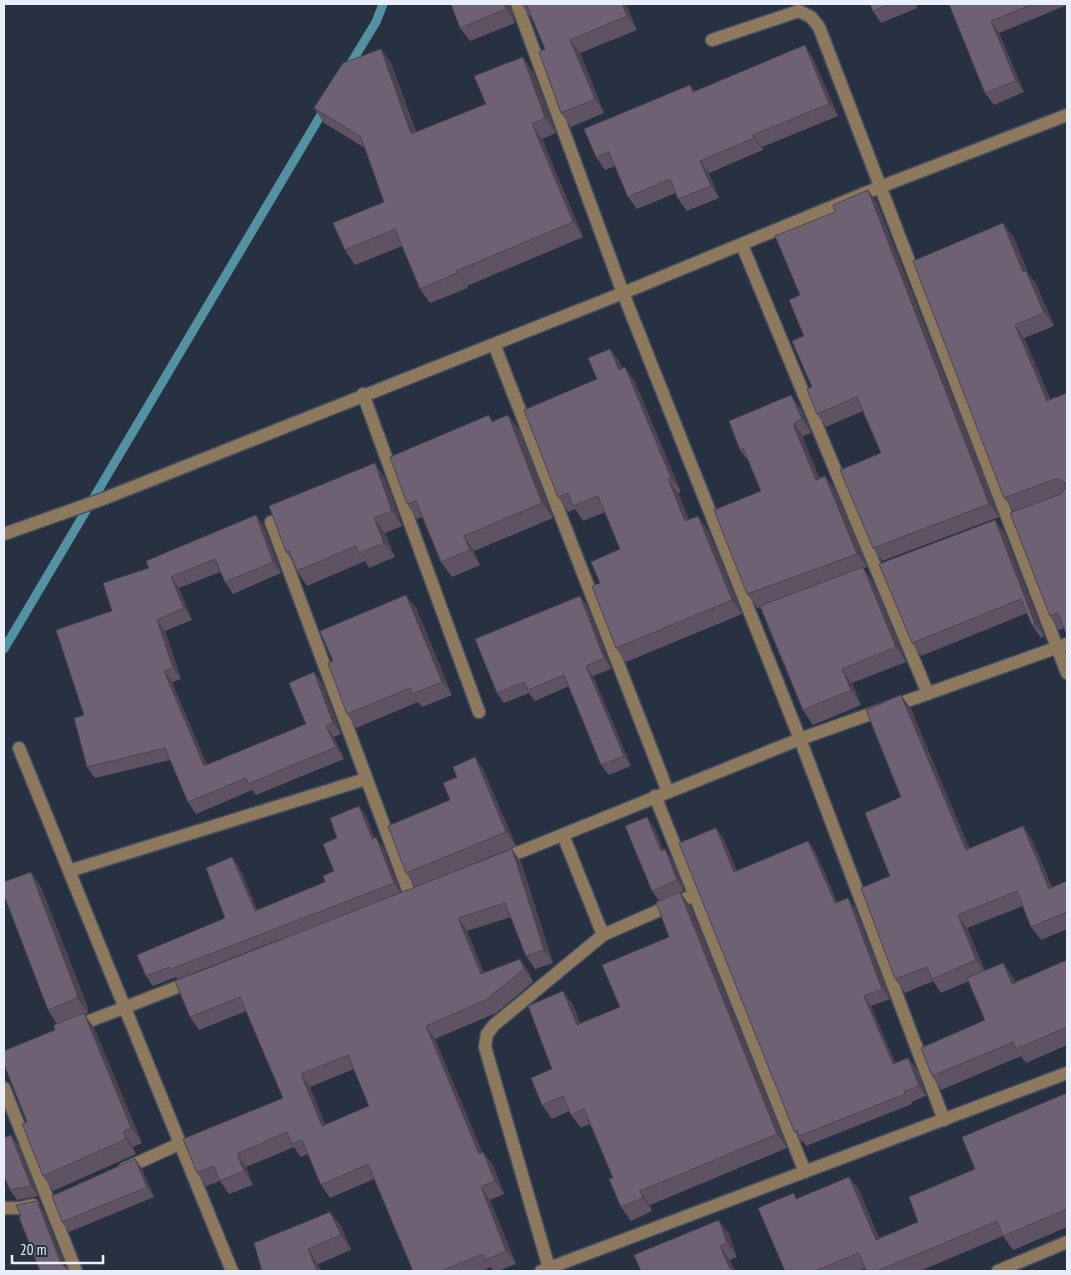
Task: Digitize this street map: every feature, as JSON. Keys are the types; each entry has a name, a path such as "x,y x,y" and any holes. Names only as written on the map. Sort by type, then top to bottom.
{"street":[{"path":"517,4 623,293 757,617 800,739 944,1120"},
{"path":"712,40 799,11 810,16 819,26 1009,522 1063,646 1067,673"},
{"path":"4,534 103,499 363,394 623,293 880,187 1067,116"},
{"path":"742,244 928,694"},
{"path":"494,344 668,792"},
{"path":"363,394 479,712"},
{"path":"270,522 411,898"},
{"path":"491,864 655,796 800,739 1063,646"},
{"path":"18,748 232,1271"},
{"path":"69,871 366,778"},
{"path":"655,796 805,1172"},
{"path":"563,835 603,935"},
{"path":"694,895 603,935 494,1025 487,1034 485,1047 545,1270 1067,1074"},
{"path":"64,1030 208,975"},
{"path":"4,1088 53,1200 76,1271"},
{"path":"110,1175 179,1144"},
{"path":"4,1208 20,1208 53,1200"},
{"path":"998,1271 1067,1242"}],"building":[{"path":"451,4 504,4 506,9 460,28"},
{"path":"526,4 622,4 627,16 570,40 595,99 561,113 539,52 545,49"},
{"path":"870,4 890,4 873,11"},
{"path":"949,4 1033,4 991,21 1016,81 985,93"},
{"path":"805,45 829,104 753,135 754,138 700,161 711,186 678,199 670,179 628,197 609,152 596,157 584,129 690,85 693,92"},
{"path":"381,49 411,134 486,104 474,76 523,57 545,118 532,124 573,222 456,271 457,273 420,289 395,229 345,250 333,223 384,202 361,137 314,108 343,63"},
{"path":"868,190 989,504 873,548 840,470 881,453 857,397 817,414 807,389 812,387 792,341 804,336 789,300 800,295 775,236 835,212 833,205"},
{"path":"1003,223 1023,272 1026,271 1044,313 1015,325 1047,401 1067,393 1067,636 1058,613 1050,616 1010,513 1061,494 1065,488 1065,483 1055,479 1004,498 913,261"},
{"path":"610,349 619,370 625,367 671,478 668,479 685,521 698,516 732,600 616,648 592,586 600,583 591,562 620,549 598,496 573,506 568,493 558,497 524,410 597,379 588,358"},
{"path":"791,395 802,419 794,423 794,427 816,480 825,476 857,554 747,594 714,510 761,491 743,448 740,450 729,421"},
{"path":"489,415 492,422 508,415 542,503 464,536 470,550 441,562 416,501 407,504 390,457"},
{"path":"375,463 392,511 374,518 384,543 359,553 356,546 297,571 289,551 286,552 269,506"},
{"path":"256,515 273,562 225,582 215,559 171,577 184,608 157,620 173,668 164,671 204,766 306,724 289,683 314,672 333,723 326,726 336,747 248,784 246,778 188,802 165,748 87,767 74,718 84,715 56,630 112,611 103,583 149,568 146,561"},
{"path":"995,520 1035,624 1032,625 1021,599 912,643 879,564"},
{"path":"863,567 896,647 842,669 851,690 803,710 760,606"},
{"path":"406,595 442,682 412,694 410,688 347,714 328,663 333,661 320,631"},
{"path":"580,596 604,658 586,666 624,756 601,765 564,675 528,690 524,682 497,693 475,639"},
{"path":"901,695 966,850 1023,826 1049,889 1067,881 1067,912 1031,927 1017,891 958,915 976,960 932,979 927,967 895,979 861,888 890,876 865,813 901,797 866,710"},
{"path":"475,757 506,832 406,873 388,826 450,800 443,783 457,777 453,767"},
{"path":"359,806 372,839 376,837 394,883 171,969 170,967 146,976 137,955 225,918 206,868 232,857 255,911 325,882 323,876 334,871 323,844 337,838 330,818"},
{"path":"647,817 661,851 665,849 677,880 652,891 625,826"},
{"path":"716,828 734,872 808,841 835,903 848,898 882,989 864,996 893,1064 908,1058 919,1086 904,1092 905,1094 799,1136 797,1130 794,1131 679,843"},
{"path":"512,849 544,950 526,956 505,903 458,918 481,974 520,959 524,969 486,1000 426,1026 479,1154 483,1152 495,1181 481,1187 506,1251 485,1260 483,1254 441,1271 413,1271 368,1164 321,1185 302,1140 292,1144 287,1132 237,1154 244,1171 220,1181 214,1166 197,1173 183,1139 283,1098 240,997 190,1017 175,981","holes":["348,1055 369,1106 322,1126 301,1074"]},
{"path":"31,872 77,994 77,998 48,1010 4,895 4,882"},
{"path":"680,892 777,1134 640,1191 643,1198 621,1207 609,1179 613,1178 584,1109 571,1115 563,1096 542,1105 531,1078 552,1069 528,1006 563,991 577,1025 620,1007 602,965 669,937 656,902"},
{"path":"1067,960 1067,1027 1016,1049 1013,1042 932,1076 921,1048 985,1020 967,978 1003,963 1012,984"},
{"path":"84,1013 131,1128 123,1132 126,1139 43,1176 22,1124 27,1122 4,1064 4,1051 55,1030 54,1025"},
{"path":"1067,1093 1067,1209 1003,1236 997,1221 877,1271 866,1271 859,1253 815,1271 785,1271 758,1208 794,1193 796,1199 849,1177 876,1240 918,1222 909,1197 975,1169 962,1137"},
{"path":"11,1135 31,1186 10,1190 4,1176 4,1138"},
{"path":"135,1159 147,1187 62,1222 52,1196"},
{"path":"37,1201 61,1264 69,1271 40,1271 16,1205"},
{"path":"330,1212 341,1235 308,1249 317,1271 262,1271 254,1243"},
{"path":"719,1220 727,1243 720,1246 731,1271 641,1271 634,1255"}],"waterway":[{"path":"348,68 376,22 383,4"},
{"path":"4,649 325,108"}]}
